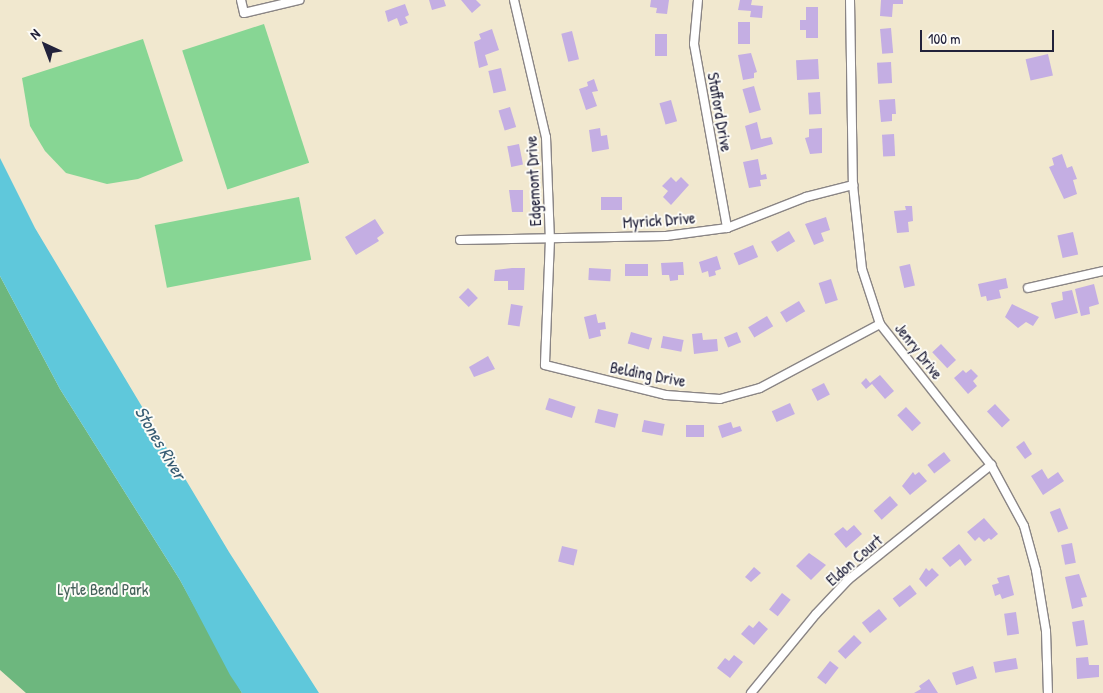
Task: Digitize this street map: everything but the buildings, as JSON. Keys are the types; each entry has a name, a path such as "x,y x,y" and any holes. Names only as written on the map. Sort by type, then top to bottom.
{"street":[{"path":"241,0 244,12 298,0"},
{"name":"Edgemont Drive","path":"514,0 546,137 550,239 545,365"},
{"name":"Stafford Drive","path":"698,0 694,44 727,228"},
{"name":"Jenry Drive","path":"850,0 853,185 862,269 880,324 991,465 1024,526 1036,570 1046,631 1048,693"},
{"name":"Myrick Drive","path":"460,240 666,236 727,228 806,197 853,185"},
{"path":"1028,288 1103,271"},
{"name":"Belding Drive","path":"545,365 666,395 720,399 760,388 880,324"},
{"name":"Eldon Court","path":"751,693 848,580 991,465"}],"green space":[{"path":"264,24 309,163 227,189 182,51"},
{"path":"143,39 183,161 138,179 107,184 66,173 45,151 30,126 22,78"},
{"path":"299,197 311,260 167,288 155,225"},
{"name":"Lytle Bend Park","path":"0,276 60,389 180,580 242,693 26,693 0,670"}],"water":[{"name":"Stones River","path":"0,158 35,228 229,552 319,693 242,693 230,675 180,580 60,389 0,276"}]}
